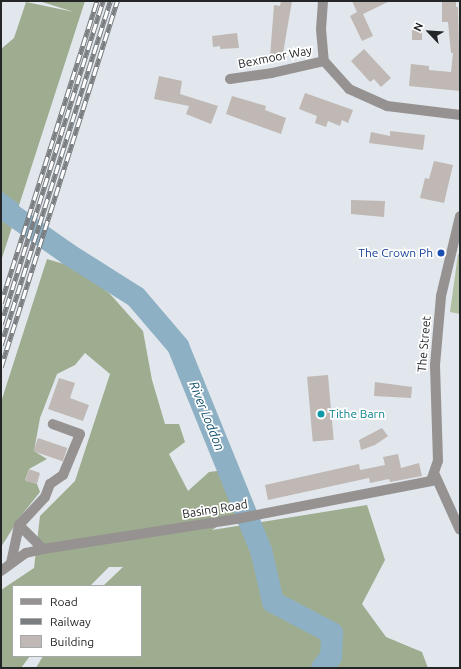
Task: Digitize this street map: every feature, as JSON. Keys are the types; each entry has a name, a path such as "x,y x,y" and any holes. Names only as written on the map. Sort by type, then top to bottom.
{"street":[{"name":"Bexmoor Way","path":"323,1 321,30 324,61 349,89 367,99 387,106 460,115"},
{"name":"Bexmoor Way","path":"230,79 272,73 324,61"},
{"name":"The Street","path":"435,475 438,461 434,404 437,336 442,290 460,216"},
{"path":"11,563 19,525 45,497 50,484 62,475 80,434 53,424"},
{"name":"Basing Road","path":"1,571 26,553 43,548 236,519 425,483 435,475"},
{"path":"435,475 460,530"},
{"path":"19,525 43,548"}],"green space":[{"path":"39,1 85,1 1,261 1,49 14,38 26,2 74,12"},
{"path":"458,254 460,255 460,314 450,312"},
{"path":"47,259 77,268 110,294 143,331 152,380 165,424 179,424 185,442 169,454 188,491 209,472 225,470 242,511 212,530 367,505 385,560 362,604 386,637 422,652 428,668 36,668 42,657 142,657 142,585 104,585 123,567 109,567 91,585 12,585 12,657 29,657 21,668 1,668 1,590 34,568 40,516 75,481 110,374 85,353 75,365 57,374 40,418 34,451 47,459 29,469 25,480 37,484 40,492 20,517 1,547 1,402"}],"water":[{"path":"1,191 19,204 14,221 1,212"}],"building":[{"path":"281,1 292,1 282,59 270,57 274,5 280,6"},
{"path":"352,1 390,1 363,14 373,36 362,41 350,16 357,12"},
{"path":"442,1 456,1 456,7 458,7 460,91 409,86 411,64 429,66 429,70 451,72 453,53 451,53 448,22 442,22"},
{"path":"412,30 422,30 422,40 412,40"},
{"path":"237,33 239,48 220,49 220,46 213,47 212,36"},
{"path":"364,49 391,78 381,87 374,79 370,82 351,61"},
{"path":"159,76 182,81 180,94 218,106 211,124 186,114 189,106 154,99"},
{"path":"305,93 353,110 348,123 342,120 340,126 328,121 326,127 315,123 317,116 299,109"},
{"path":"232,96 266,106 265,110 286,118 281,134 226,114"},
{"path":"390,131 425,135 423,150 369,143 371,132 390,136"},
{"path":"434,161 453,165 444,203 420,198 425,178 429,179"},
{"path":"351,200 385,201 384,217 351,214"},
{"name":"Tithe Barn","path":"328,375 334,440 313,442 307,377"},
{"path":"59,378 75,383 70,398 89,405 83,421 48,409"},
{"path":"375,382 412,387 411,398 374,396"},
{"path":"382,428 388,436 375,445 361,450 359,440"},
{"path":"38,438 67,448 63,461 33,451"},
{"path":"398,454 401,468 419,463 422,476 390,482 389,479 370,483 369,478 268,500 265,485 359,464 360,470 385,465 383,457"},
{"path":"29,469 40,473 37,484 25,481"}],"waterway":[{"name":"River Loddon","path":"1,207 68,254 136,297 178,346 261,550 273,602 332,633 331,657 322,668"}],"railway":[{"path":"1,303 97,1"},
{"path":"1,324 103,1"},
{"path":"1,345 110,1"},
{"path":"1,367 117,1"}],"place":[{"name":"The Crown Ph","path":"441,253"},
{"name":"Tithe Barn","path":"321,414"}]}
